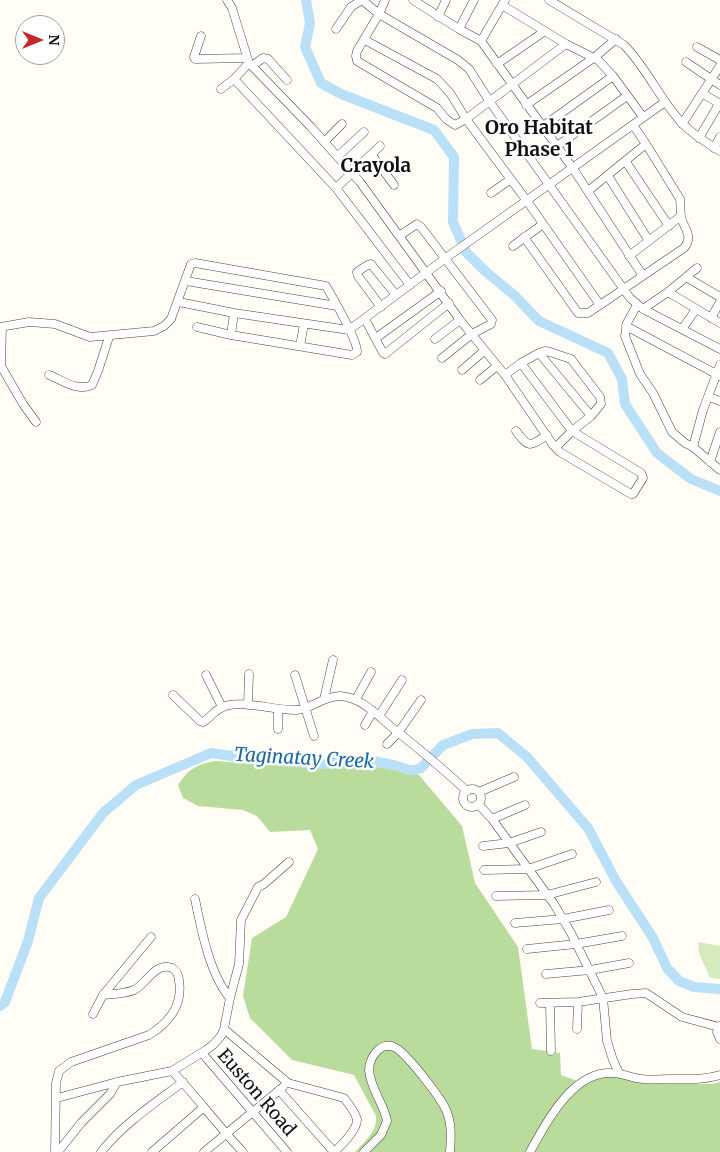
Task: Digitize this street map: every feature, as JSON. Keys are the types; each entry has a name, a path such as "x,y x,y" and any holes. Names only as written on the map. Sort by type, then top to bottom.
{"street":[{"path":"227,0 232,8 249,62 352,173 441,291 460,320 505,375 560,452 631,494 634,493 643,478 641,474 572,431 521,363"},
{"path":"336,28 351,7 362,0 379,14 458,60 469,69 490,102 623,289 640,307 719,347"},
{"path":"386,0 365,40 357,51 357,61 437,108 450,123 455,124 466,119 566,44"},
{"path":"438,17 446,0"},
{"path":"459,29 474,0"},
{"path":"549,0 616,39 634,54 682,124 699,138 717,149 720,137"},
{"path":"415,1 438,17 481,41 572,167 643,276"},
{"path":"481,41 504,3 566,44 595,57 613,76 643,117"},
{"path":"497,64 545,30"},
{"path":"201,36 195,59 249,62 268,58 287,80"},
{"path":"526,104 595,57 616,39"},
{"path":"365,40 437,79 450,93 466,119 527,201 600,305"},
{"path":"696,47 720,60"},
{"path":"221,89 234,79 249,62"},
{"path":"686,62 720,84"},
{"path":"682,124 720,66"},
{"path":"542,127 613,76"},
{"path":"234,79 336,188 410,286"},
{"path":"699,138 720,104 702,93"},
{"path":"556,146 627,96"},
{"path":"178,302 234,313 349,330 448,257 550,186 572,167 666,102"},
{"path":"324,142 342,124"},
{"path":"524,237 578,313 588,313 684,248 688,243 688,233 681,216 682,207 680,199 633,125"},
{"path":"338,156 364,132"},
{"path":"588,191 646,144"},
{"path":"336,188 380,146"},
{"path":"372,155 394,185"},
{"path":"626,162 669,226"},
{"path":"608,176 649,241"},
{"path":"491,194 511,179"},
{"path":"629,256 681,216"},
{"path":"513,246 542,224"},
{"path":"399,236 414,226 419,225 448,257 492,320 491,324 472,334 442,358"},
{"path":"36,422 1,366 1,327 35,322 55,324 90,337 109,337 154,331 171,319 191,264 195,263 325,285 357,349 355,355 231,335 197,327"},
{"path":"381,307 357,272 370,264 396,295"},
{"path":"696,268 668,292 640,307 626,326 625,336 640,374 653,393 672,432 685,443 693,446 720,470"},
{"path":"686,278 720,297"},
{"path":"186,281 336,306"},
{"path":"376,338 441,291"},
{"path":"668,292 720,323"},
{"path":"711,318 720,302"},
{"path":"365,319 383,353 387,353 449,303"},
{"path":"683,328 696,309"},
{"path":"231,335 234,313"},
{"path":"435,339 460,320"},
{"path":"300,346 304,324"},
{"path":"626,326 719,375"},
{"path":"49,375 70,385 88,387 92,385 109,337"},
{"path":"462,370 484,351"},
{"path":"505,375 539,353 550,352 571,359 600,397 601,404 591,416 556,447"},
{"path":"539,353 591,416"},
{"path":"480,380 497,366"},
{"path":"693,446 703,410 719,375 720,366"},
{"path":"709,397 720,401"},
{"path":"516,431 525,444 529,445 547,435"},
{"path":"710,462 720,432"},
{"path":"324,699 333,660"},
{"path":"356,699 370,672"},
{"path":"248,705 250,674"},
{"path":"206,675 222,707"},
{"path":"295,675 314,736"},
{"path":"364,725 402,680"},
{"path":"173,695 203,722 222,707 232,705 248,705 278,710 298,710 324,699 340,696 356,699 439,764 467,791"},
{"path":"387,744 398,733 421,700"},
{"path":"278,710 278,729"},
{"path":"479,792 514,777"},
{"path":"474,789 479,792 481,797 478,804 473,806 466,803 464,796 467,791 474,789"},
{"path":"478,804 492,819 547,895 563,919 590,970 603,998 607,1041 619,1073"},
{"path":"492,819 525,806"},
{"path":"483,846 509,843 541,832"},
{"path":"484,870 528,869 572,854"},
{"path":"56,1098 117,1082 172,1071 202,1053 221,1036 239,964 241,920 258,887 290,862"},
{"path":"496,896 547,895 596,882"},
{"path":"195,899 216,977 222,989 230,998"},
{"path":"514,923 563,919 609,910"},
{"path":"527,949 576,944 622,936"},
{"path":"93,1014 103,995 151,937"},
{"path":"546,974 590,970 629,963"},
{"path":"56,1152 56,1083 57,1076 64,1066 149,1035 160,1028 174,1011 178,1001 179,978 177,972 172,968 164,967 152,973 136,989 119,994 103,995"},
{"path":"540,1003 578,1002 646,993 682,1017 720,1027 718,1035 720,1040"},
{"path":"577,1029 578,1002"},
{"path":"550,1004 552,1051"},
{"path":"224,1029 288,1083 338,1096 346,1101 357,1121 345,1141 334,1152 279,1090"},
{"path":"364,1152 381,1135 387,1121 371,1078 370,1064 380,1048 390,1045 405,1056 447,1111 451,1137 450,1152"},
{"name":"Euston Road","path":"202,1053 287,1152"},
{"path":"172,1071 243,1152"},
{"path":"530,1152 550,1117 580,1083 598,1074 619,1073 638,1079 700,1079 720,1075"},
{"path":"56,1152 81,1122 110,1094 117,1082"},
{"path":"102,1152 109,1142 146,1110 183,1082"},
{"path":"204,1152 288,1083"},
{"path":"152,1152 204,1107"}],"green space":[{"path":"215,761 319,768 356,764 419,775 462,826 475,883 518,947 532,1049 560,1053 561,1075 586,1084 598,1077 610,1075 647,1084 712,1084 720,1082 720,1152 355,1152 373,1131 376,1116 354,1075 292,1060 250,1018 243,996 252,938 286,917 318,849 310,830 270,832 257,816 243,810 198,806 183,798 178,785 185,775 198,766"},
{"path":"698,942 720,946 720,979 710,978 699,953"}],"waterway":[{"path":"306,0 310,23 305,47 321,83 341,94 434,130 454,157 453,222 466,252 514,295 539,321 608,353 622,379 625,404 657,453 691,479 720,491"},
{"name":"Taginatay Creek","path":"0,1006 5,1002 28,941 39,898 103,813 136,785 211,753 252,759 325,764 345,760 367,760 415,770 421,768 443,745 472,734 498,733 527,757 588,828 616,881 653,938 667,968 679,981 694,987 720,989"}],"district":[{"name":"Oro Habitat Phase 1","path":"539,140"},
{"name":"Crayola","path":"376,167"}]}
